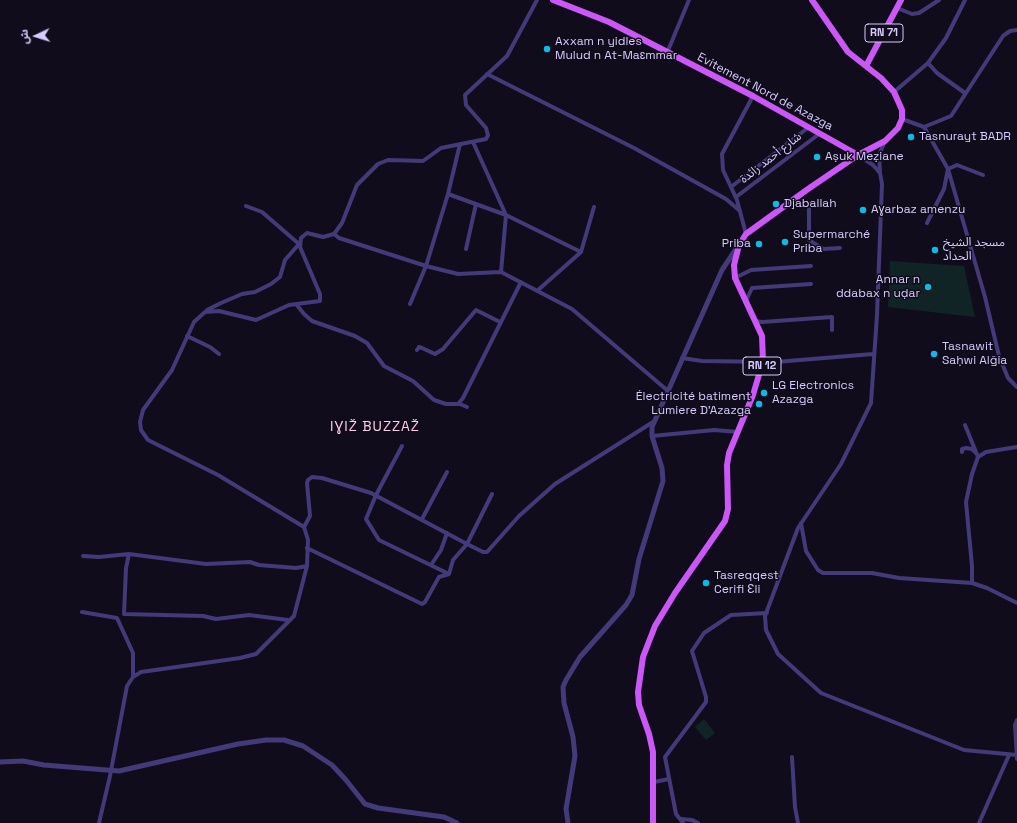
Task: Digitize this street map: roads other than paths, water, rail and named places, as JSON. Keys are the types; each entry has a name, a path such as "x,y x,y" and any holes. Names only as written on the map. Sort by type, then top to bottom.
{"main road":[{"name":"Evitement Nord de Azazga","path":"554,0 609,22 753,96 858,155"},
{"name":"RN 71","path":"866,66 901,0"},
{"path":"813,1 848,52 866,66 894,92 902,110 902,119"},
{"name":"RN 12","path":"653,823 653,752 649,734 639,705 638,692 643,657 655,626 675,593 725,521 728,509 726,465 763,361 762,336 735,278 734,265 739,245 746,234 858,155 885,141 898,128 902,119"}],"street":[{"path":"133,676 141,672 240,658 256,654 281,630 288,620 294,616 307,566 307,533 304,527 218,475 145,437 140,422 143,410 172,370 194,322 206,312 221,303 242,294 255,292 271,284 280,276 285,260 299,244 302,236 307,233 323,237 334,234 342,223 355,189 378,164 388,160 423,161 440,148 485,140 487,137 487,132 484,125 468,109 465,98 468,91 509,53 536,0"},
{"path":"667,53 689,0"},
{"path":"897,8 912,14 919,13 939,0"},
{"path":"894,92 928,62 946,38 965,0"},
{"path":"924,127 951,116 1003,36 1010,31 1017,30"},
{"path":"928,62 937,73 965,93"},
{"path":"487,74 634,148 726,199 740,211"},
{"path":"746,234 736,197 723,170 722,154 753,96"},
{"path":"902,119 924,127 948,169 985,297 999,356 1008,378 1017,386"},
{"name":"شارع أحمد زائدة","path":"731,187 809,127"},
{"name":"شارع أحمد زائدة","path":"736,197 819,134"},
{"path":"885,141 878,155 882,184 871,403 841,464 801,523 792,543 767,613 765,623 766,630 778,654 821,693 964,750 1017,755"},
{"path":"473,142 506,214 501,272"},
{"path":"410,304 426,266 448,194 460,144"},
{"path":"858,155 873,165 880,173"},
{"path":"948,169 957,165 983,175"},
{"path":"927,223 944,189 948,169"},
{"path":"448,194 506,214 581,252"},
{"path":"466,249 476,204"},
{"path":"206,312 219,311 256,320 280,308 296,304 318,302 321,297 299,244 262,212 246,206"},
{"path":"537,291 581,252 594,207"},
{"path":"809,207 810,240 823,250 840,248"},
{"path":"334,234 339,238 426,266 458,274 501,272 572,309 668,391"},
{"path":"568,823 566,809 575,756 573,738 564,703 563,688 566,680 580,657 626,605 632,595 639,559 663,480 662,468 652,436 654,422 722,270 739,245"},
{"path":"735,278 751,270 810,266"},
{"path":"458,404 463,398 521,282"},
{"path":"746,301 752,288 811,284"},
{"path":"296,304 312,321 356,336 367,343 384,366 413,381 434,400 446,404 458,404 467,408"},
{"path":"417,350 422,348 435,354 443,349 476,310 500,322"},
{"path":"756,321 762,322 832,316 832,330"},
{"path":"187,336 210,347 219,354"},
{"path":"682,358 702,361 776,362 873,354"},
{"path":"304,527 310,516 307,483 310,478 322,478 376,495 467,544 483,552 487,552 519,516 555,484 582,465 620,444 635,432 654,422"},
{"path":"965,425 978,457 966,502 972,566 972,583"},
{"path":"652,436 714,430 739,432"},
{"path":"402,446 376,495 366,519 379,540 449,574"},
{"path":"978,457 986,452 1017,447"},
{"path":"962,452 962,449 974,448"},
{"path":"422,519 446,472"},
{"path":"449,574 453,560 467,544 492,494"},
{"path":"801,523 806,551 818,570 823,573 872,573 899,578 972,583 987,588 1017,603"},
{"path":"431,565 441,550 447,533"},
{"path":"307,548 422,604 425,602 439,577 449,574"},
{"path":"83,556 99,557 130,554 206,564 250,562 259,565 296,568 307,566"},
{"path":"124,614 126,568 130,554"},
{"path":"82,612 118,618 124,614 203,616 216,619 249,615 288,620"},
{"path":"698,823 692,820 682,821 676,814 665,754 698,715 706,702 706,697 692,651 704,633 732,616 767,613"},
{"path":"99,823 112,771 127,686 133,676 133,654 118,618"},
{"path":"1017,720 1015,725 1017,759"},
{"path":"0,762 23,761 112,771 126,770 238,744 266,740 284,740 303,746 332,765 365,804 378,808 444,817 457,823"},
{"path":"979,823 1009,754"},
{"path":"792,757 795,807 798,823"},
{"path":"654,782 669,779"}],"place":[{"name":"Axxam n yidles Mulud n At-Maɛmmar","path":"547,49"},
{"name":"Tasnurayt BADR","path":"911,137"},
{"name":"Aṣuk Meẓiane","path":"817,157"},
{"name":"Djaballah","path":"776,204"},
{"name":"Aɣarbaz amenzu","path":"863,210"},
{"name":"Supermarché Priba","path":"785,242"},
{"name":"Priba","path":"759,244"},
{"name":"مسجد الشيخ الحداد","path":"935,250"},
{"name":"Annar n ddabax n uḍar","path":"928,287"},
{"name":"Tasnawit Saḥwi Alǧia","path":"934,354"},
{"name":"LG Electronics Azazga","path":"764,393"},
{"name":"Électricité batiment Lumiere D'Azazga","path":"759,404"},
{"name":"Tasreqqest Cerifi Ɛli","path":"706,583"}],"district":[{"name":"IƔIŽ BUZZAŽ","path":"375,427"}]}
